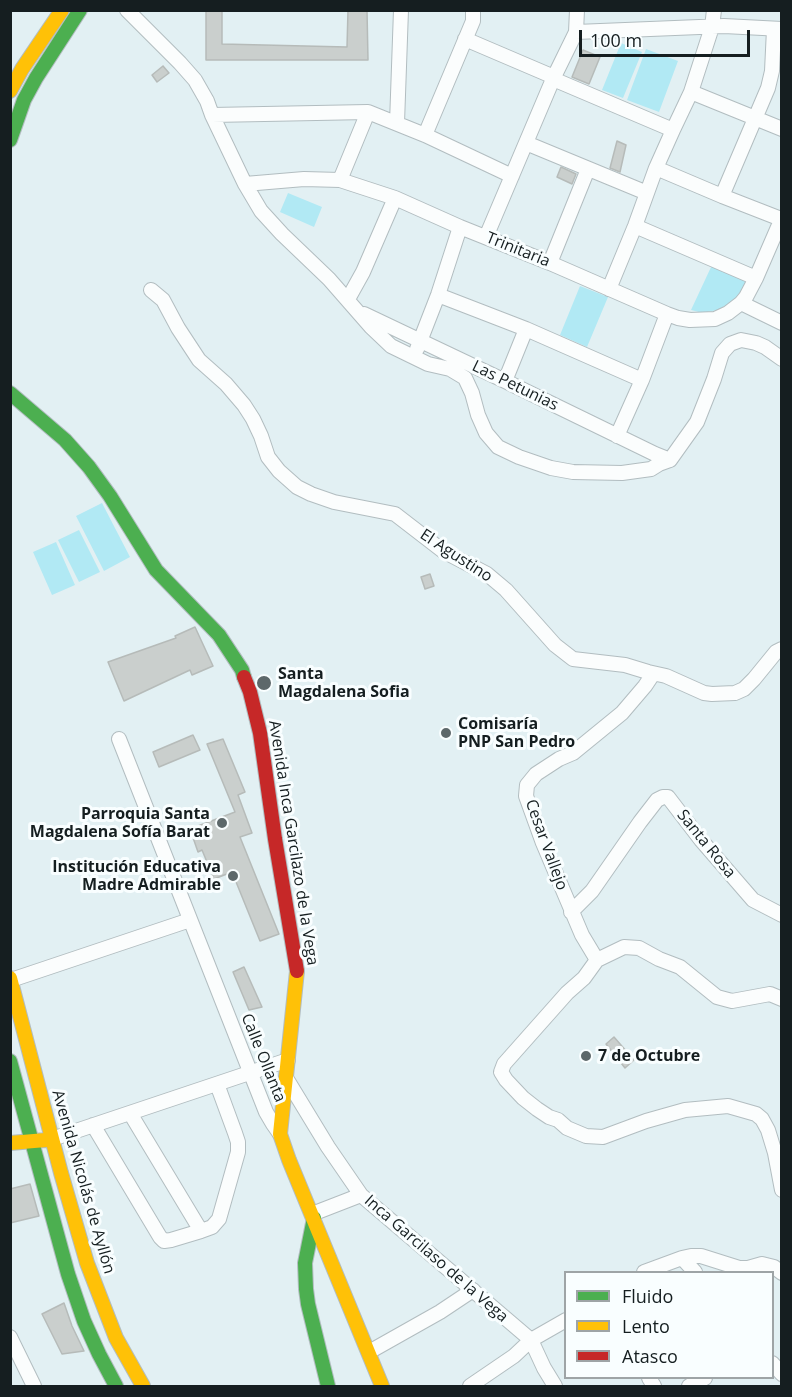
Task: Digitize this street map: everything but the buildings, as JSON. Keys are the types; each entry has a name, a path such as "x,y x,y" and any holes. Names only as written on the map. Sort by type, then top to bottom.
{"street":[{"path":"10,91 62,10"},
{"path":"10,140 24,100 80,10"},
{"path":"127,10 195,80 245,184 261,211 391,346 428,364 450,369 465,378 486,433 498,447 551,468 622,473 651,469 670,460 698,422 722,353 730,344 741,340 756,343 782,359"},
{"path":"397,123 401,10"},
{"path":"425,135 472,21 473,10"},
{"path":"486,237 553,78 576,32 577,10"},
{"path":"609,289 672,130 691,92 712,27 714,10"},
{"path":"576,32 712,27 778,29 768,88 722,196"},
{"path":"465,39 672,130"},
{"path":"691,92 782,129"},
{"path":"212,115 368,112 425,135 512,176"},
{"path":"340,180 368,112"},
{"path":"526,143 647,194"},
{"path":"657,168 781,219 756,278 741,303 782,323"},
{"path":"550,263 588,169"},
{"name":"Trinitaria","path":"245,184 304,179 340,180 395,198 678,318 715,319 741,303"},
{"path":"348,299 363,272 395,198"},
{"path":"635,226 756,278"},
{"path":"414,358 460,227"},
{"path":"768,252 782,257"},
{"name":"El Agustino","path":"151,290 163,300 199,360 226,384 244,405 261,436 268,457 279,471 297,487 334,502 395,514 442,551 487,574 506,590 555,645 573,659 625,665 666,676 704,693 735,693 744,689 776,652 782,649"},
{"path":"438,295 526,329 642,380"},
{"name":"Las Petunias","path":"359,312 670,460"},
{"path":"617,436 642,380 667,314"},
{"path":"505,381 526,329"},
{"name":"Avenida Inca Garcilazo de la Vega","path":"10,393 65,440 89,467 156,570 219,635 242,670 260,733 275,839 297,966 280,1134"},
{"name":"Cesar Vallejo","path":"597,960 571,912 543,843 526,796 527,785 536,774 573,753 622,713 653,674"},
{"name":"Calle Ollanta","path":"119,739 250,1073 266,1112 280,1134 382,1386"},
{"name":"Santa Rosa","path":"571,912 592,891 640,822 657,800 663,796 668,797 701,840 753,900 782,915"},
{"path":"11,979 190,920"},
{"path":"782,999 770,994 732,1001 717,997 680,967 658,959 639,948 624,947 597,960 584,978 567,993 504,1064 501,1072 523,1098 549,1117 558,1120 577,1133 594,1137 603,1137 685,1110 728,1107 756,1114 768,1130 782,1190"},
{"name":"Avenida Nicolás de Ayllón","path":"11,979 72,1216 87,1263 116,1338 143,1386"},
{"path":"10,1143 52,1139 288,1060"},
{"path":"10,1061 68,1274 84,1321 116,1386"},
{"name":"Inca Garcilaso de la Vega","path":"285,1078 361,1195 531,1340"},
{"path":"93,1125 160,1237 164,1240 201,1231 212,1227 219,1219 238,1152 238,1142 217,1084"},
{"path":"130,1113 201,1231"},
{"path":"10,1121 47,1118"},
{"path":"328,1386 306,1289 305,1263 313,1216 361,1195"},
{"path":"647,1271 682,1258 700,1256 739,1268 762,1264 774,1267 782,1273"},
{"path":"682,1258 693,1271"},
{"path":"369,1352 440,1312 473,1290"},
{"path":"470,1386 514,1356 531,1340 564,1321"},
{"path":"10,1336 34,1386"},
{"path":"531,1340 555,1386"}],"shaded area":[{"path":"621,43 642,52 623,98 602,90"},
{"path":"646,49 678,61 659,112 627,100"},
{"path":"288,193 322,207 314,227 280,212"},
{"path":"712,265 741,276 747,284 741,298 717,310 703,313 691,310"},
{"path":"580,286 608,297 587,347 560,335"},
{"path":"102,503 130,557 104,571 76,516"},
{"path":"79,530 100,572 79,582 58,540"},
{"path":"56,542 75,585 52,595 33,552"}],"traffic: fast":[{"path":"10,140 24,100 80,10"},
{"path":"10,393 65,440 89,467 156,570 219,635 242,670 244,677"},
{"path":"10,1061 68,1274 84,1321 116,1386"},
{"path":"314,1218 305,1263 306,1289 328,1386"}],"traffic: slow":[{"path":"10,91 62,10"},
{"path":"297,971 280,1134 382,1386"},
{"path":"10,978 87,1263 116,1338 143,1386"},
{"path":"10,1143 46,1140"}],"traffic: jam":[{"path":"244,677 260,733 297,971"}],"place":[{"name":"Santa Magdalena Sofia","path":"264,683"},
{"name":"Comisaría PNP San Pedro","path":"446,733"},
{"name":"Parroquia Santa Magdalena Sofía Barat","path":"222,823"},
{"name":"Institución Educativa Madre Admirable","path":"233,876"},
{"name":"7 de Octubre","path":"586,1056"}]}
